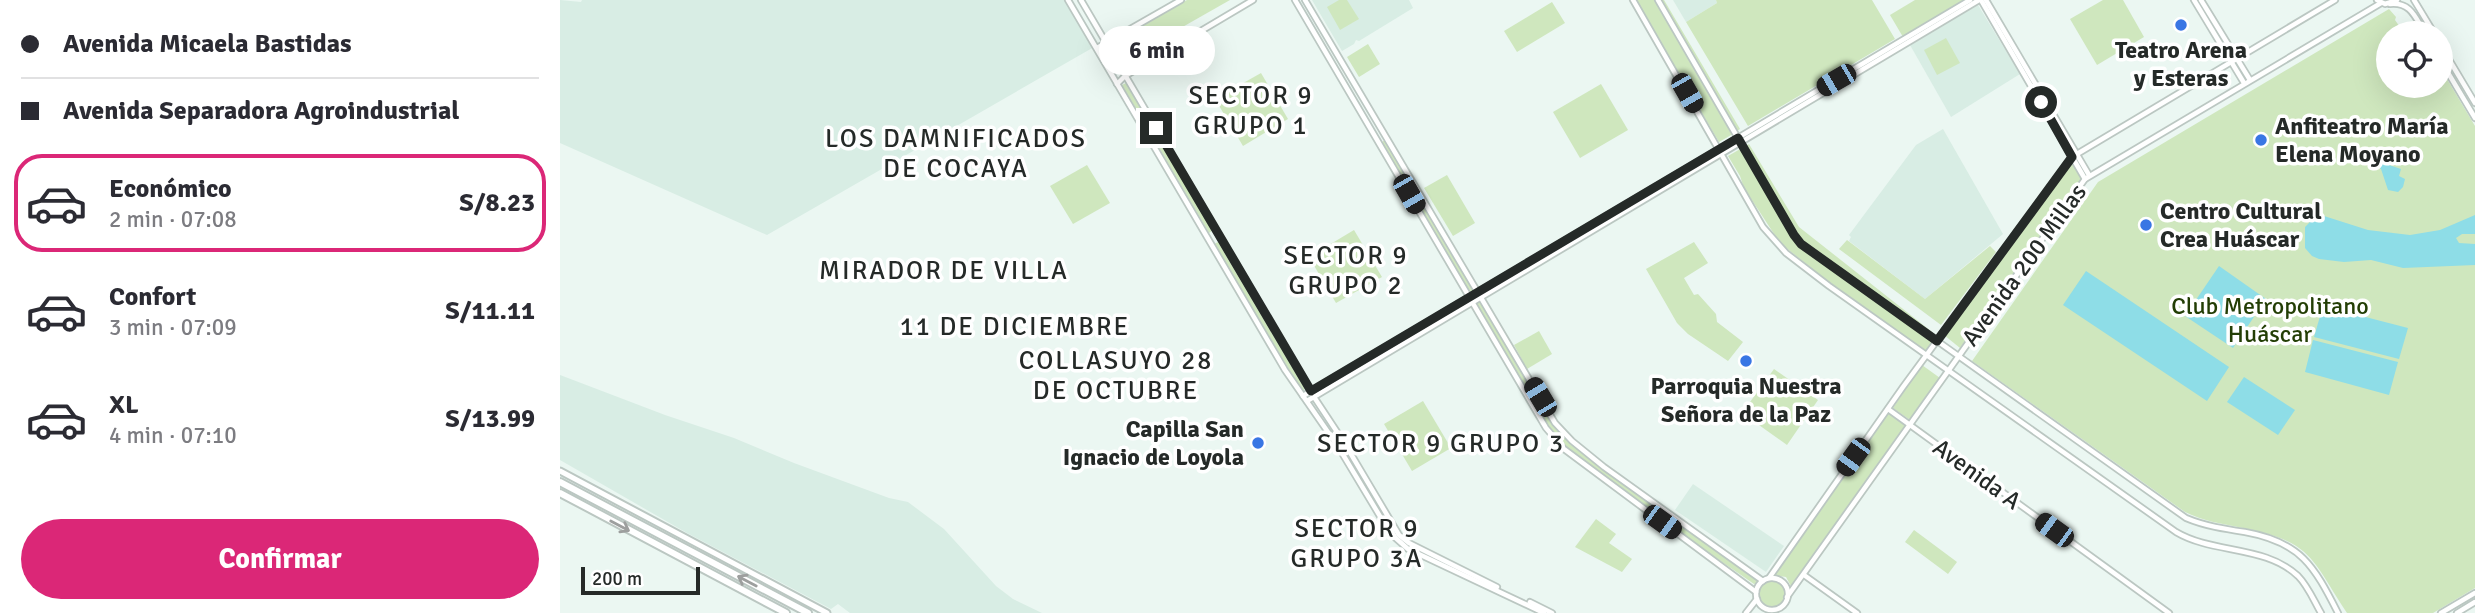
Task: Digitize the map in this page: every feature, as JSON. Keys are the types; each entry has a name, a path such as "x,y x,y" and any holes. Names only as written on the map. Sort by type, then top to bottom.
{"highway":[{"path":"560,482 808,613"},
{"path":"560,494 786,613"}],"main road":[{"path":"560,471 827,613"}],"street":[{"path":"1068,0 1285,370 1396,540 1544,613"},
{"path":"1081,0 1395,530 1404,540 1552,613"},
{"path":"1097,48 1181,0"},
{"path":"1117,84 1125,76 1253,0"},
{"path":"1295,0 1546,428 1563,449 1756,592"},
{"path":"1305,0 1555,423 1572,441 1667,514 1763,581"},
{"path":"1633,0 1763,227 1778,244 1820,279 2186,538 2263,557 2287,568 2300,579 2321,613"},
{"path":"1658,0 1801,244 1962,356 2186,518 2275,539 2293,548 2318,573 2338,613"},
{"path":"1740,140 1970,0"},
{"path":"1305,398 1721,150 1982,0 2087,177"},
{"path":"2194,0 2234,60"},
{"path":"2201,0 2247,82"},
{"name":"Avenida 200 Millas","path":"1769,578 1927,354 2075,155 2335,0"},
{"path":"2390,4 2397,0"},
{"path":"2414,0 2427,21"},
{"path":"2379,2 2408,6 2417,21"},
{"name":"Avenida 200 Millas","path":"1787,597 1949,370 1962,356 2087,177 2379,2"},
{"path":"2453,66 2475,103"},
{"path":"2453,81 2475,118"},
{"name":"Avenida A","path":"1888,409 2169,613"},
{"path":"1803,575 1857,613"},
{"path":"1778,613 1785,603 1787,597 1786,587 1782,582 1769,578 1763,581 1756,592 1760,604 1776,609 1785,603"},
{"path":"2441,613 2475,593"},
{"path":"1746,613 1757,599"},
{"path":"2457,613 2475,602"}],"shaded area":[{"path":"560,0 1066,0 1094,47 767,235 560,143"},
{"path":"1312,0 1409,0 1413,8 1359,41 1356,40 1342,51"},
{"path":"1673,0 1716,0 1717,3 1686,22"},
{"path":"1978,5 2020,74 1951,117 1910,45"},
{"path":"1943,129 2003,234 1925,299 1849,241 1849,235 1916,145"},
{"path":"560,375 889,498 908,502 944,529 996,586 1013,599 1042,613 850,613 838,604 831,609 687,533 560,460"},
{"path":"1693,484 1784,546 1766,572 1675,510"}],"green space":[{"path":"1187,0 1230,0 1121,62 1110,44"},
{"path":"1339,0 1347,0 1359,19 1340,30 1327,7"},
{"path":"1635,0 1654,0 1733,134 1719,142"},
{"path":"1659,0 1664,0 1740,129 1737,131"},
{"path":"1716,0 1872,0 1895,39 1748,126 1686,22 1717,3"},
{"path":"1915,0 1966,0 1903,37 1890,15"},
{"path":"2103,0 2123,0 2144,37 2097,65 2070,19"},
{"path":"1552,2 1565,23 1517,52 1504,31"},
{"name":"Club Metropolitano Huáscar","path":"2389,9 2396,17 2396,21 2376,21 2376,98 2453,98 2453,89 2475,126 2475,588 2433,613 2347,613 2317,566 2297,547 2266,533 2206,520 2185,512 1972,361 2098,182"},
{"path":"1946,38 1960,63 1937,75 1924,50"},
{"path":"1368,44 1380,64 1359,77 1347,57"},
{"path":"1261,73 1288,119 1243,146 1215,99"},
{"path":"1126,83 1213,230 1209,233 1122,85"},
{"path":"1601,84 1628,130 1580,158 1553,112"},
{"path":"1387,141 1473,291 1469,291 1382,144"},
{"path":"1749,144 1799,227 1936,335 1934,337 1803,242 1790,225 1746,146"},
{"path":"1742,148 1798,243 1834,272 1935,342 1927,352 1780,243 1744,188 1728,156"},
{"path":"2072,160 2082,179 1960,348 1944,335"},
{"path":"1087,165 1110,203 1073,224 1050,186"},
{"path":"1447,175 1475,223 1453,236 1424,188"},
{"path":"1354,230 1382,277 1336,303 1309,257"},
{"path":"1847,240 1925,299 1990,246 1996,252 1941,325 1839,249"},
{"path":"1218,242 1305,389 1302,391 1214,244"},
{"path":"1694,242 1708,263 1684,278 1694,295 1698,294 1716,314 1717,322 1743,342 1728,361 1688,334 1677,323 1646,269"},
{"path":"1478,301 1482,302 1535,395 1530,395 1477,304"},
{"path":"1539,331 1552,354 1527,369 1514,345"},
{"path":"1922,365 1940,378 1910,420 1893,408"},
{"path":"1774,369 1818,400 1787,445 1742,413"},
{"path":"1423,401 1451,448 1412,471 1384,424"},
{"path":"1541,402 1555,426 1570,444 1659,511 1659,515 1567,449 1553,433 1536,405"},
{"path":"1889,412 1907,425 1792,588 1786,577 1773,575"},
{"path":"1668,517 1757,579 1758,583 1754,584 1664,522"},
{"path":"1596,519 1616,534 1609,543 1632,559 1622,572 1575,547"},
{"path":"1914,530 1957,562 1948,574 1905,542"},
{"path":"1772,581 1781,585 1785,594 1781,603 1772,607 1763,603 1759,594 1763,585"}],"water":[{"path":"2373,149 2381,151 2389,165 2401,169 2399,176 2405,179 2398,192 2388,190 2381,169 2367,159 2367,153"},
{"path":"2475,215 2475,234 2462,234 2456,238 2459,243 2475,244 2475,265 2403,268 2371,260 2344,262 2319,259 2305,248 2305,227 2314,218 2324,216 2368,230 2410,235 2440,230"},
{"path":"2219,266 2266,299 2233,348 2185,316"},
{"path":"2086,271 2229,367 2207,401 2063,305"},
{"path":"2323,306 2408,328 2399,359 2314,337"},
{"path":"2313,340 2398,362 2389,395 2305,372"},
{"path":"2244,377 2295,410 2278,435 2227,402"}],"place":[{"name":"Teatro Arena y Esteras","path":"2181,25"},
{"name":"Anfiteatro María Elena Moyano","path":"2261,140"},
{"name":"Centro Cultural Crea Huáscar","path":"2146,225"},
{"name":"Parroquia Nuestra Señora de la Paz","path":"1746,361"},
{"name":"Capilla San Ignacio de Loyola","path":"1258,443"}],"district":[{"name":"SECTOR 9 GRUPO 1","path":"1251,110"},
{"name":"LOS DAMNIFICADOS DE COCAYA","path":"956,153"},
{"name":"MIRADOR DE VILLA","path":"944,270"},
{"name":"SECTOR 9 GRUPO 2","path":"1346,270"},
{"name":"11 DE DICIEMBRE","path":"1015,326"},
{"name":"COLLASUYO 28 DE OCTUBRE","path":"1116,375"},
{"name":"SECTOR 9 GRUPO 3","path":"1441,443"},
{"name":"SECTOR 9 GRUPO 3A","path":"1357,543"}],"route":[{"path":"1156,128 1311,391 1738,138 1796,239 1937,341 2072,157 2041,102"}]}
